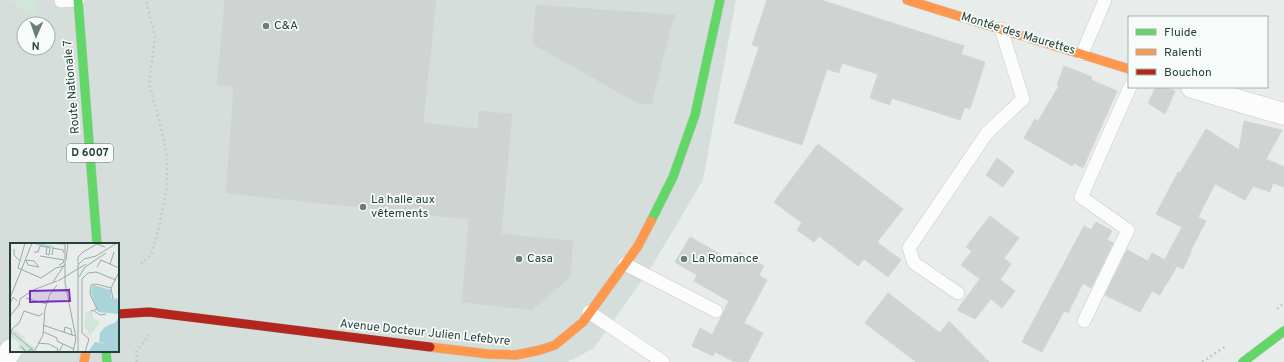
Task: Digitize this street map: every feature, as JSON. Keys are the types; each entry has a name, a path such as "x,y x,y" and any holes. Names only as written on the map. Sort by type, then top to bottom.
{"street":[{"name":"Route Nationale 7","path":"78,0 97,243"},
{"name":"Avenue Docteur Julien Lefebvre","path":"119,314 148,312 488,354 540,356 582,322 638,246 675,170 695,115 720,0"},
{"name":"Montée des Maurettes","path":"907,0 1128,68"},
{"path":"1195,88 1284,114"},
{"path":"1243,362 1284,332"},
{"path":"3,362 10,352"},
{"path":"84,362 86,352"}],"lane":[{"path":"61,1 78,0"},
{"path":"1082,54 1105,0"},
{"path":"958,293 914,263 909,248 987,133 1023,99 1001,29"},
{"path":"1084,321 1128,230 1081,198 1130,88"},
{"path":"624,264 716,311"},
{"path":"589,312 663,362"}],"path":[{"path":"141,264 151,255 160,227 167,186 166,156 160,123 148,84 155,37 146,0"},
{"path":"137,362 136,352 151,333 148,312"}],"shaded area":[{"path":"0,0 736,0 703,180 652,266 594,348 568,362 0,362"}],"green space":[{"path":"10,0 36,0 37,16 30,16"}],"building":[{"path":"225,0 436,0 423,123 478,129 479,111 512,114 501,234 573,241 570,277 532,310 462,302 469,219 226,193 234,86 217,84"},
{"path":"767,0 821,0 964,46 961,54 985,62 970,109 965,107 960,120 892,98 890,105 870,98 878,74 842,63 839,73 827,69 802,145 734,123 759,47 752,45"},
{"path":"536,5 675,15 651,105 636,102 533,44"},
{"path":"1064,66 1092,77 1091,80 1117,91 1083,168 1074,163 1072,166 1024,138 1035,119 1038,121 1059,86 1057,85"},
{"path":"1156,88 1166,88 1175,91 1165,114 1148,103"},
{"path":"1244,121 1282,130 1266,159 1284,167 1284,187 1273,183 1270,192 1253,186 1245,200 1215,184 1198,217 1206,221 1183,269 1177,266 1160,295 1152,291 1140,312 1105,295 1127,250 1148,261 1152,253 1176,266 1165,259 1182,227 1156,214 1178,172 1180,173 1206,129 1239,150"},
{"path":"818,144 903,209 877,242 901,260 888,277 864,259 858,266 819,236 814,242 797,230 802,223 774,202"},
{"path":"997,158 1014,171 1003,187 986,175"},
{"path":"990,216 1019,238 1004,258 1011,264 1000,280 1015,291 1002,308 991,299 975,319 957,310 980,279 961,265 972,251 966,247"},
{"path":"1096,222 1112,231 1107,240 1113,243 1091,288 1083,283 1068,313 1064,311 1042,352 1022,342 1084,226 1091,230"},
{"path":"690,237 734,262 739,252 764,266 759,275 767,280 744,323 763,333 748,362 735,362 715,352 713,356 692,346 700,328 712,335 729,301 694,281 697,275 675,262"},
{"path":"888,293 940,333 949,321 989,362 916,362 865,323"}],"traffic: fast":[{"path":"78,0 97,243"},
{"path":"651,221 673,177 695,115 720,0"},
{"path":"1243,362 1284,331"},
{"path":"106,352 107,362"}],"traffic: slow":[{"path":"907,0 1128,69"},
{"path":"430,347 488,354 516,355 555,345 583,322 638,246 651,221"},
{"path":"84,362 86,352"}],"traffic: jam":[{"path":"119,314 149,312 430,347"}],"place":[{"name":"C&A","path":"266,26"},
{"name":"La halle aux vêtements","path":"363,207"},
{"name":"Casa","path":"519,259"},
{"name":"La Romance","path":"684,259"}]}
